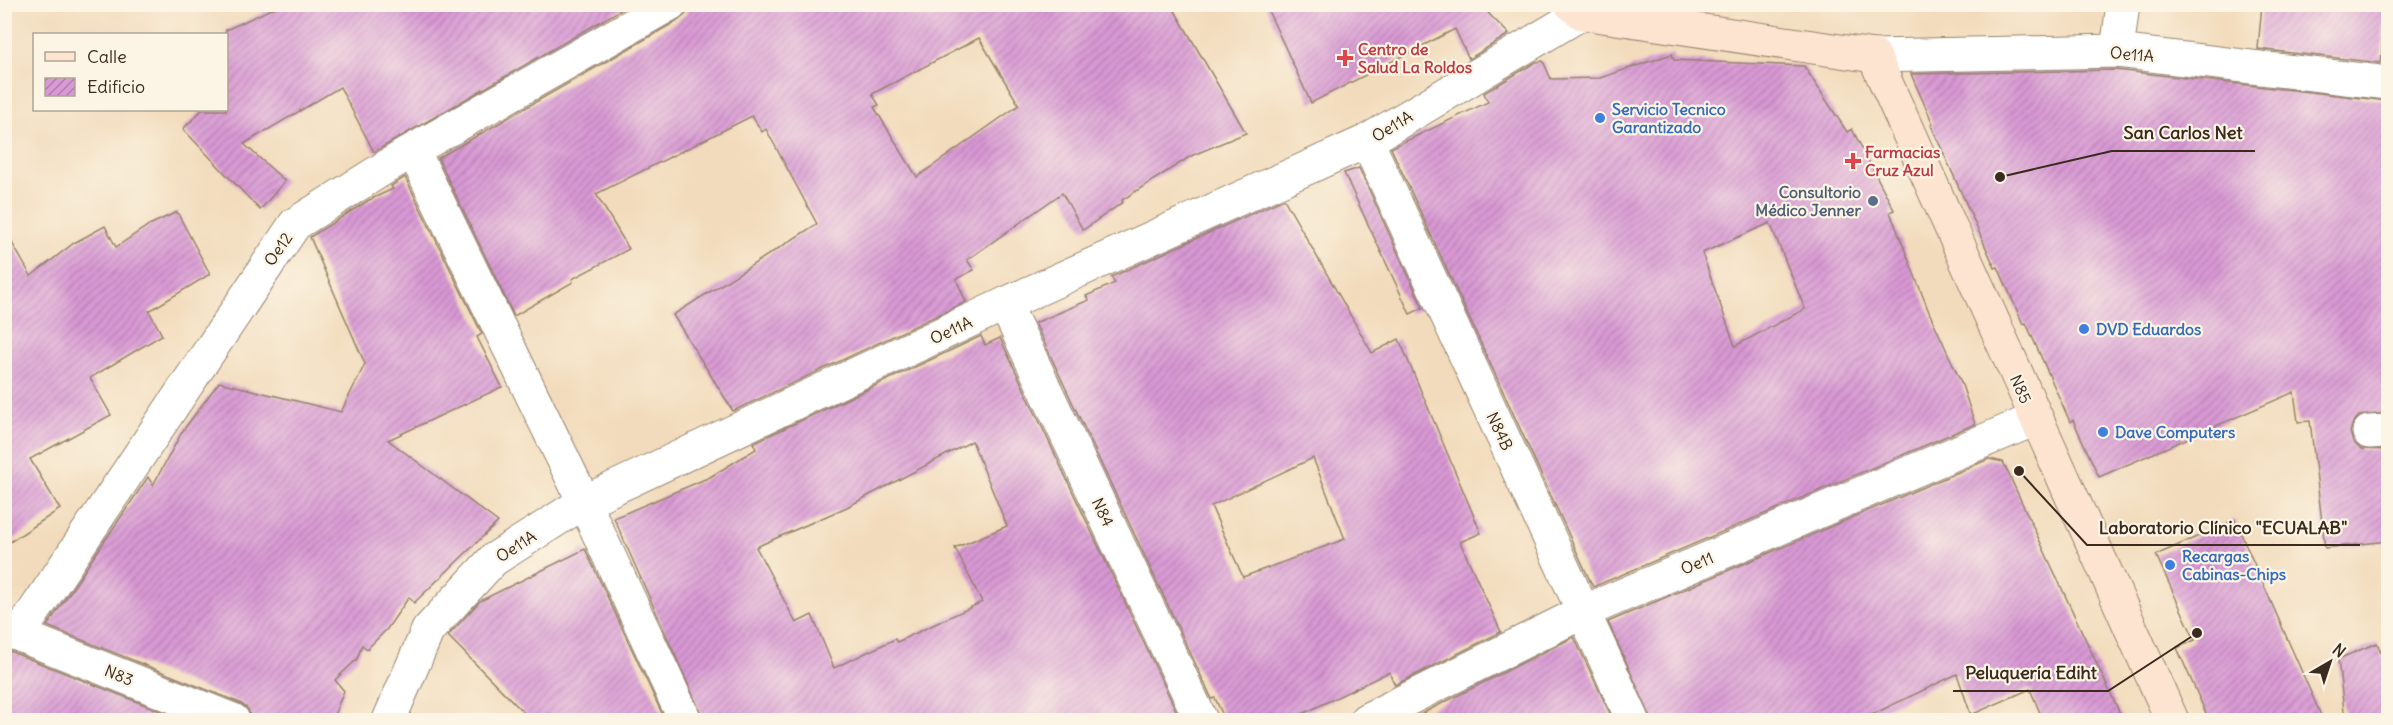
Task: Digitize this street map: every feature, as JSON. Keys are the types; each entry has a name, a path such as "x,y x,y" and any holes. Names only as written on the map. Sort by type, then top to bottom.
{"main road":[{"path":"1583,7 1874,56"},
{"name":"N85","path":"1874,56 2172,720"}],"street":[{"name":"Oe12","path":"12,632 295,224 413,150 670,4"},
{"path":"2117,51 2123,4"},
{"name":"Oe11A","path":"389,720 428,630 493,560 584,502 1005,304 1367,141 1583,7"},
{"name":"Oe11A","path":"1874,56 2117,51 2388,82"},
{"name":"N84B","path":"1367,141 1633,720"},
{"path":"413,150 584,502 685,720"},
{"name":"N84","path":"1005,304 1200,720"},
{"name":"Oe11","path":"1366,720 1583,612 2035,419"},
{"name":"N83","path":"12,632 233,720"}],"building":[{"path":"282,4 631,4 374,152 340,87 244,144 285,181 260,210 183,129 201,111 228,111 228,33 226,30"},
{"path":"689,4 1171,4 1246,133 1191,156 1122,200 1123,202 1083,230 1062,193 967,260 974,270 956,279 966,302 733,411 673,315 817,224 766,129 762,132 752,116 596,194 629,249 572,279 573,282 514,316 438,158 686,14","holes":["979,38 1019,105 917,177 874,107 879,105 872,94"]},
{"name":"Centro de Salud La Roldos","path":"1265,4 1504,4 1488,13 1509,34 1469,59 1455,29 1311,103"},
{"path":"2262,4 2386,4 2381,63 2258,49"},
{"path":"1672,54 1674,60 1804,66 1847,132 1852,129 1894,210 1890,212 1929,312 1961,382 1975,424 1593,587 1391,148 1488,102 1484,93 1536,62 1543,61 1551,79 1600,78","holes":["1770,223 1805,309 1735,346 1702,253"]},
{"path":"2116,70 2388,101 2388,413 2359,416 2350,432 2353,442 2361,449 2388,450 2388,541 2325,548 2310,421 2298,422 2294,392 2099,477 2073,420 2070,422 2026,323 2023,324 1998,267 1995,268 1931,125 1933,124 1911,74"},
{"path":"1359,168 1423,308 1410,314 1344,173"},
{"path":"405,177 482,334 477,337 502,387 388,440 498,522 414,603 409,597 387,629 367,649 362,645 357,659 335,680 344,691 332,720 251,720 248,709 240,703 47,626 148,477 153,485 182,432 219,382 341,412 365,364 310,237 369,200 393,189 391,186"},
{"path":"1284,199 1372,353 1399,339 1481,533 1460,542 1501,632 1395,685 1389,672 1290,720 1225,720 1215,698 1212,699 1035,323 1089,300 1086,296 1115,283 1111,277","holes":["1313,458 1345,539 1243,577 1211,506"]},
{"path":"177,212 210,274 149,311 162,335 90,378 111,415 30,459 60,509 4,546 4,229 31,276 74,243 105,226 116,247 149,225"},
{"path":"981,336 985,345 1000,338 1178,715 1165,720 704,720 614,518 710,477 756,449 753,443","holes":["972,441 1007,526 955,548 982,602 897,642 895,639 834,668 812,615 796,623 756,547 847,507"]},
{"path":"1989,459 2003,462 2123,720 2043,720 2030,689 1971,715 1957,674 1861,720 1652,720 1608,622"},
{"path":"2235,520 2323,720 2209,720 2177,648 2195,640 2156,555"},
{"path":"585,549 665,720 531,720 448,636 480,601"},
{"path":"1574,637 1613,720 1411,720 1411,719"},
{"path":"2377,643 2388,671 2388,720 2345,720 2338,659"},
{"path":"4,649 183,720 4,720"}],"place":[{"name":"Centro de Salud La Roldos","path":"1345,58"},
{"name":"Servicio Tecnico Garantizado","path":"1600,118"},
{"name":"Farmacias Cruz Azul","path":"1853,161"},
{"name":"San Carlos Net","path":"2000,177"},
{"name":"Consultorio Médico Jenner","path":"1873,201"},
{"name":"DVD Eduardos","path":"2084,329"},
{"name":"Dave Computers","path":"2103,432"},
{"name":"Laboratorio Clínico \"ECUALAB\"","path":"2019,471"},
{"name":"Recargas Cabinas-Chips","path":"2170,565"},
{"name":"Peluquería Ediht","path":"2197,633"}]}
